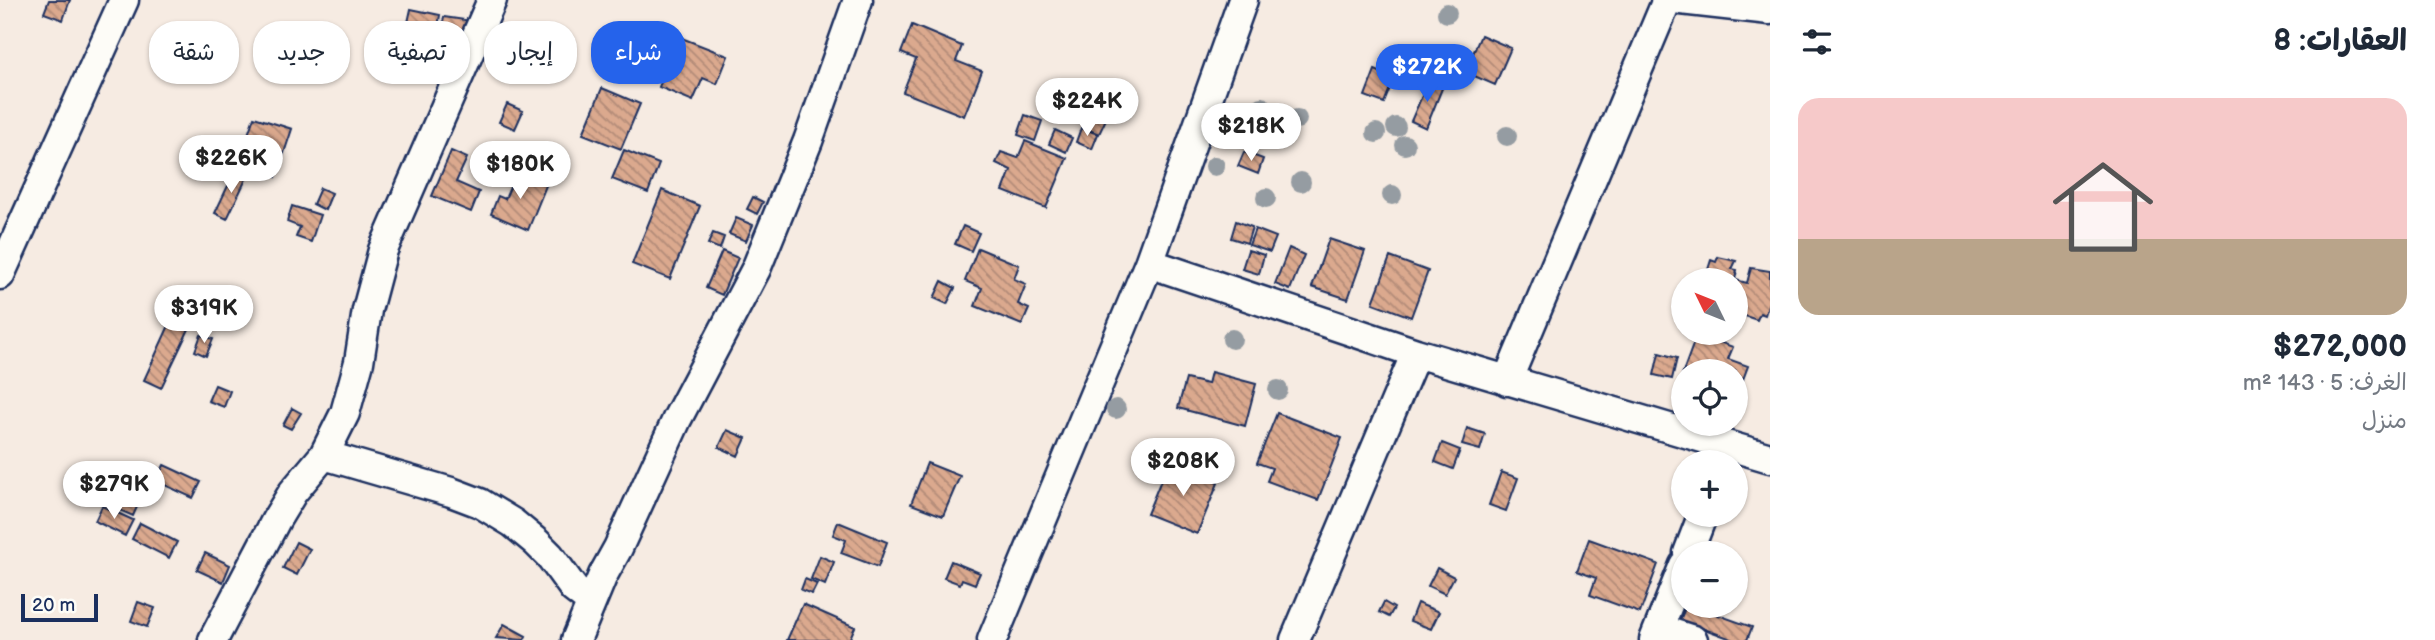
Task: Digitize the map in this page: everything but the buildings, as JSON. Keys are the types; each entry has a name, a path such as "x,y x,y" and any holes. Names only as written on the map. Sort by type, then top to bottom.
{"street":[{"path":"0,275 124,0"},
{"path":"213,640 284,506 324,455 345,414 383,250 492,0"},
{"path":"576,640 591,602 677,419 756,269 808,141 858,0"},
{"path":"992,640 1149,263 1243,0"},
{"path":"1507,381 1667,0"},
{"path":"1681,0 1770,10"},
{"path":"1149,263 1715,450"},
{"path":"1296,640 1416,353"},
{"path":"324,455 480,503 513,523 536,542 574,589 591,602"},
{"path":"1748,456 1770,458"},
{"path":"1671,597 1656,634 1693,640"}]}
